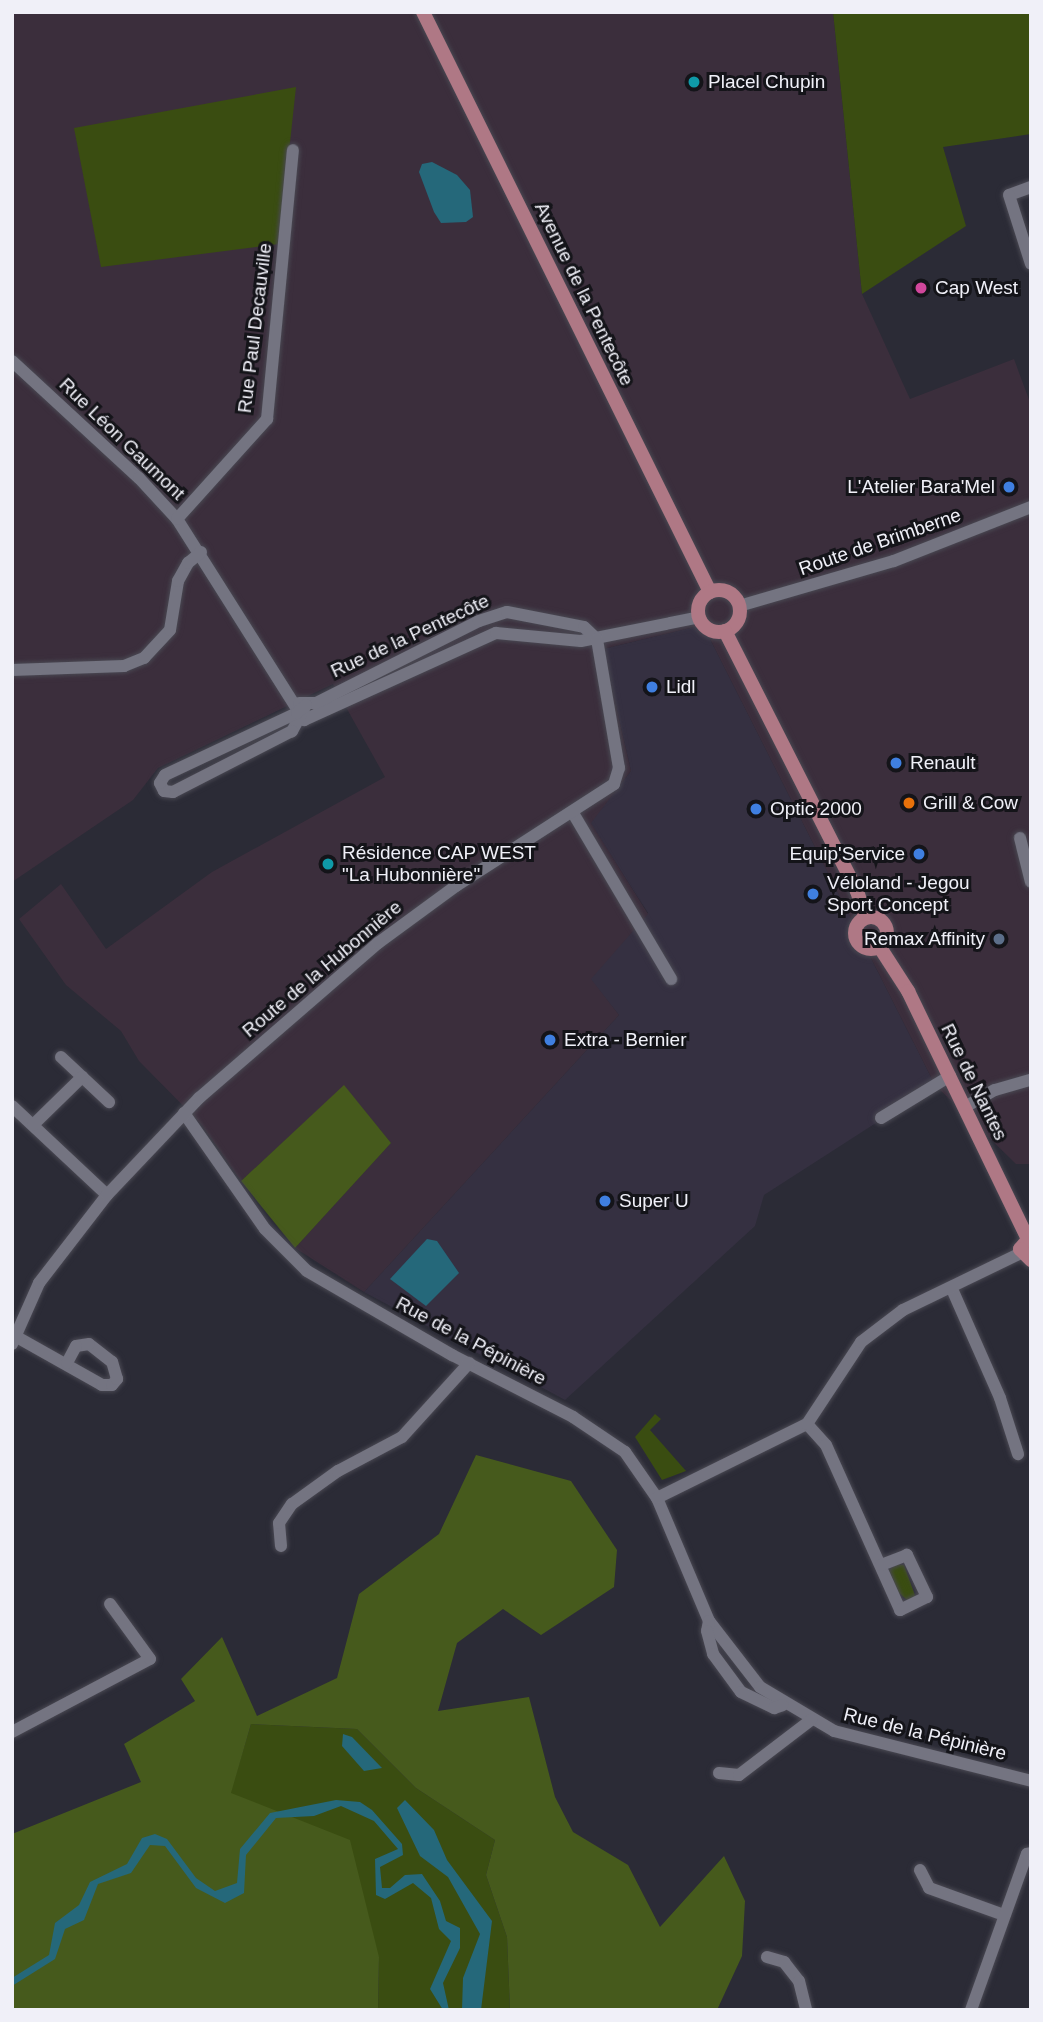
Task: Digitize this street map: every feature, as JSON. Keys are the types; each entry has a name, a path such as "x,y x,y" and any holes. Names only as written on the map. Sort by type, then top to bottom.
{"main road":[{"name":"Avenue de la Pentecôte","path":"423,12 710,592"},
{"path":"710,592 728,592 739,606 735,624 725,631 712,630 699,617 699,605 710,592"},
{"path":"725,631 857,891 866,918"},
{"path":"866,918 880,920 886,928 879,946 865,947 857,941 856,928 866,918"},
{"name":"Rue de Nantes","path":"879,946 908,991 1029,1237 1026,1256"}],"street":[{"name":"Rue Paul Decauville","path":"177,519 267,419 293,150"},
{"path":"1031,187 1009,195 1031,264"},
{"name":"Rue Léon Gaumont","path":"12,361 139,478 177,519 201,552 287,694 305,712"},
{"name":"Route de Brimberne","path":"739,606 894,561 1031,507"},
{"path":"12,670 124,666 144,658 170,630 178,581 188,563 201,552"},
{"name":"Rue de la Pentecôte","path":"597,639 496,632 305,712 165,775 160,783 164,791 173,792 292,731 305,712 479,621 508,612 537,615 584,627 597,639"},
{"path":"537,615 547,629 534,636 524,625 537,615"},
{"path":"597,639 608,633 699,617"},
{"name":"Route de la Hubonnière","path":"14,1340 39,1283 107,1195 184,1113 378,943 456,886 604,795 614,785 619,768 597,639"},
{"path":"573,813 671,979"},
{"path":"1020,838 1031,883"},
{"path":"61,1057 109,1102"},
{"path":"881,1118 950,1076"},
{"path":"33,1125 82,1077"},
{"path":"965,1107 988,1093 1031,1080"},
{"path":"12,1106 107,1195"},
{"name":"Rue de la Pépinière","path":"184,1113 285,1253 339,1291 600,1432 625,1452 657,1498 709,1621 744,1670 783,1705 834,1731 1031,1781"},
{"path":"657,1498 807,1424 862,1342 903,1310 1026,1256"},
{"path":"952,1289 1000,1398 1018,1454"},
{"path":"14,1340 67,1363"},
{"path":"281,1546 279,1523 292,1504 338,1471 402,1437 469,1363"},
{"path":"807,1424 826,1445 881,1566"},
{"path":"13,1733 150,1659 110,1604"},
{"path":"719,1773 739,1775 811,1720"},
{"path":"971,2010 1004,1915 1026,1873 1031,1853"},
{"path":"920,1870 929,1888 1004,1915"},
{"path":"767,1957 784,1962 799,1981 806,2010"}],"shaded area":[{"path":"12,12 833,12 862,294 910,399 1014,359 1031,405 1031,1164 1016,1164 935,1085 703,625 603,649 631,771 591,823 648,914 591,979 619,1015 364,1292 295,1248 391,1143 344,1086 241,1181 201,1124 139,1061 121,1031 66,985 19,919 61,884 106,949 212,872 385,777 333,684 158,768 133,800 12,882"},
{"path":"703,625 935,1085 764,1195 755,1226 565,1400 364,1292 619,1015 590,979 648,913 590,823 631,771 603,649"}],"green space":[{"path":"833,12 1031,12 1031,134 943,147 966,226 862,294"},
{"path":"296,87 279,244 101,267 74,128"},
{"path":"344,1085 391,1143 295,1248 241,1181"},
{"path":"655,1414 661,1419 650,1430 686,1471 662,1480 635,1437"},
{"path":"476,1455 571,1481 617,1550 614,1587 541,1635 503,1609 457,1643 438,1711 529,1697 555,1797 573,1832 628,1865 660,1927 724,1856 745,1901 742,1956 717,2010 510,2010 507,1937 486,1875 495,1840 416,1788 357,1729 251,1724 231,1793 350,1840 379,1957 378,2010 12,2010 12,1834 141,1782 124,1744 195,1701 181,1679 222,1637 257,1716 337,1678 359,1594 439,1534"},
{"path":"896,1564 904,1565 916,1598 908,1601 898,1592 889,1570"},
{"path":"251,1724 357,1729 416,1788 495,1840 486,1875 507,1937 510,2010 378,2010 379,1957 230,1794"}],"water":[{"path":"432,162 457,175 470,190 473,217 466,222 441,223 434,212 419,172 422,164"},
{"path":"427,1239 437,1241 459,1273 426,1306 390,1279"},
{"path":"343,1734 352,1737 382,1768 364,1771 342,1746"},
{"path":"336,1800 360,1802 372,1810 402,1844 403,1855 380,1867 382,1888 390,1888 405,1875 422,1874 440,1901 446,1921 460,1928 460,1948 443,1983 449,2010 443,2010 430,1989 451,1941 439,1929 431,1898 413,1883 385,1899 376,1895 375,1859 398,1849 374,1821 341,1806 314,1816 276,1818 246,1855 244,1893 225,1903 196,1888 165,1846 150,1845 131,1873 98,1884 84,1920 65,1929 55,1959 12,1986 12,1978 49,1955 55,1923 79,1905 90,1882 127,1864 142,1838 155,1834 167,1839 196,1878 215,1891 237,1883 240,1849 270,1813"},
{"path":"405,1800 434,1830 447,1860 492,1921 481,2010 462,2010 463,1978 480,1934 448,1877 420,1856 397,1808"}],"place":[{"name":"Placel Chupin","path":"694,82"},
{"name":"Cap West","path":"921,288"},
{"name":"L'Atelier Bara'Mel","path":"1009,487"},
{"name":"Lidl","path":"652,687"},
{"name":"Renault","path":"896,763"},
{"name":"Grill & Cow","path":"909,803"},
{"name":"Optic 2000","path":"756,809"},
{"name":"Equip'Service","path":"919,854"},
{"name":"Résidence CAP WEST \"La Hubonnière\"","path":"328,864"},
{"name":"Véloland - Jegou Sport Concept","path":"813,894"},
{"name":"Remax Affinity","path":"999,939"},
{"name":"Extra - Bernier","path":"550,1040"},
{"name":"Super U","path":"605,1201"}]}
